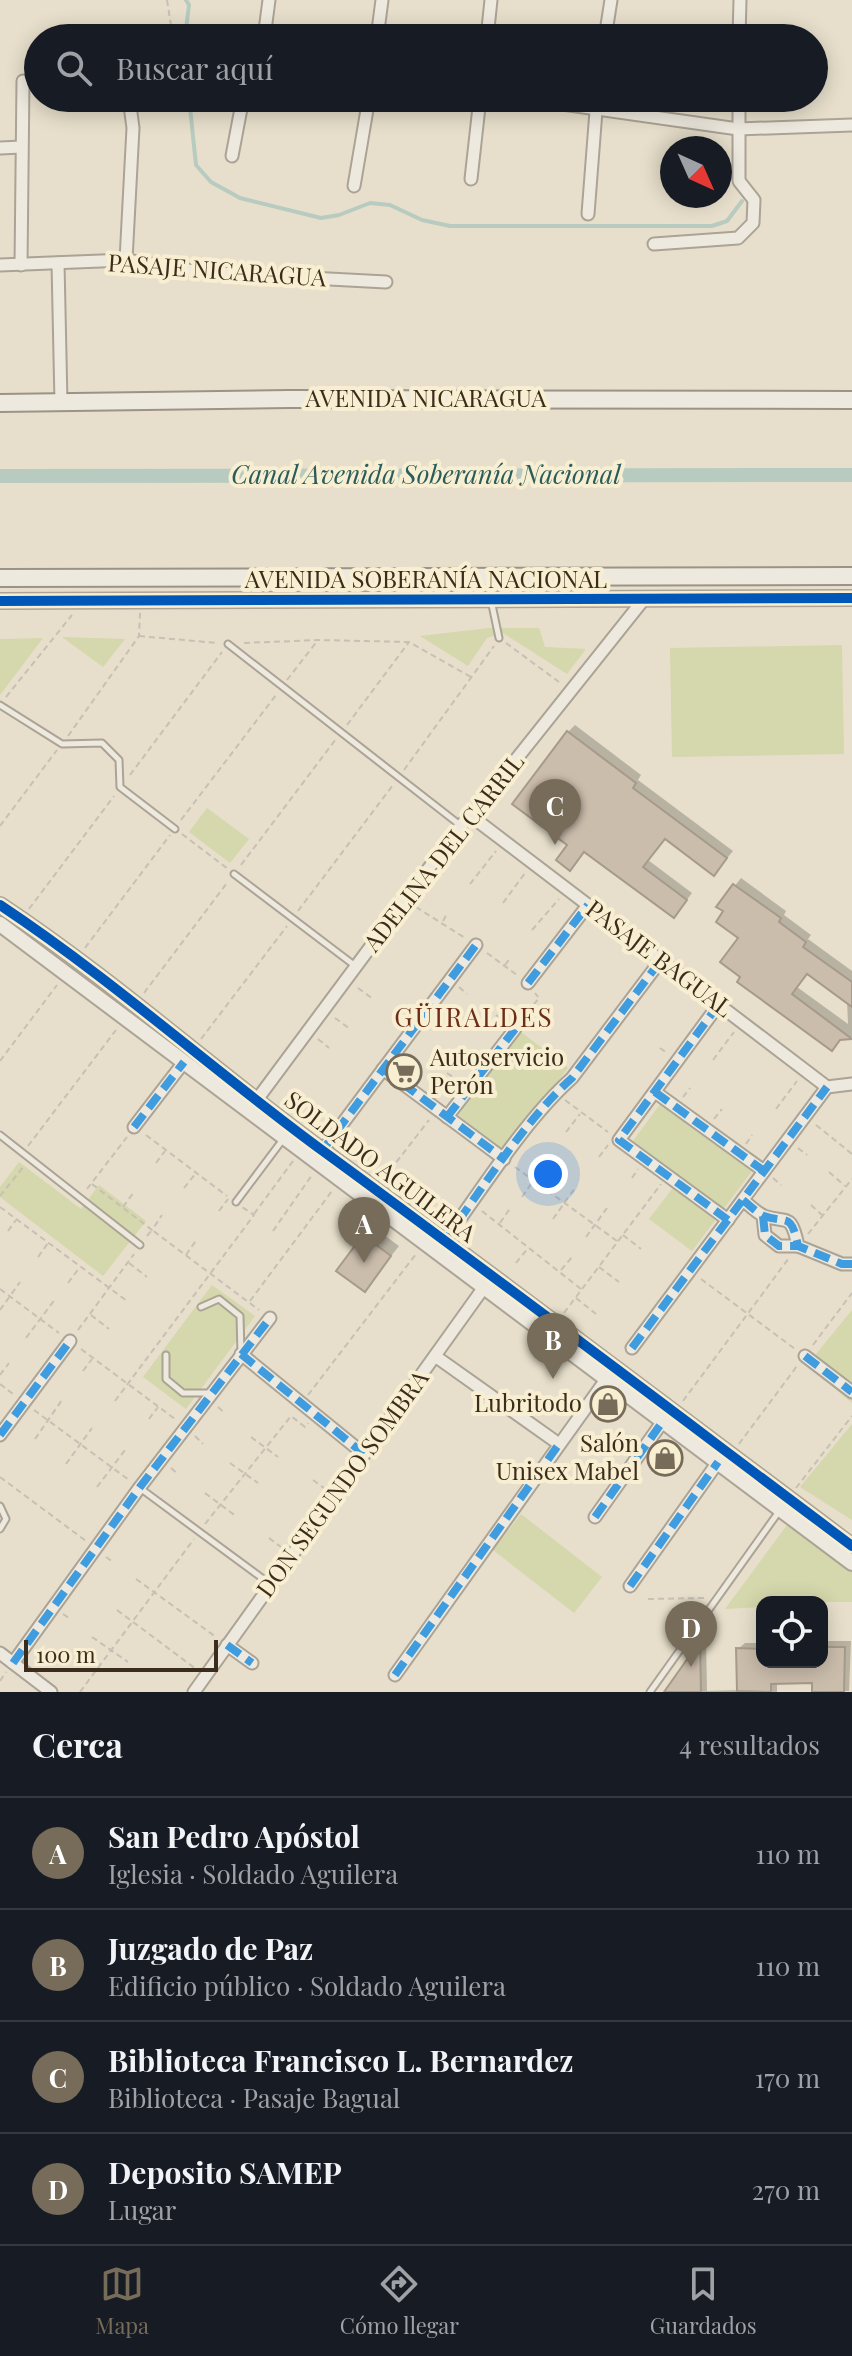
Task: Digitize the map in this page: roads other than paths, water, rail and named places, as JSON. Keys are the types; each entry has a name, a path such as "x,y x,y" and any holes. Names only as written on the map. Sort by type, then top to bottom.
{"main road":[{"name":"AVENIDA NICARAGUA","path":"0,403 289,399 852,400"},
{"name":"AVENIDA SOBERANÍA NACIONAL","path":"0,578 852,576"}],"street":[{"path":"266,24 269,0"},
{"path":"379,24 382,0"},
{"path":"488,24 491,0"},
{"path":"607,24 611,0"},
{"path":"739,24 740,0"},
{"path":"21,265 23,81"},
{"path":"126,260 133,128 131,112"},
{"path":"232,156 240,112"},
{"path":"354,186 367,112"},
{"path":"471,179 478,112"},
{"path":"588,214 595,112"},
{"path":"645,112 738,129 852,125"},
{"path":"654,244 738,238 753,223 754,200 739,181 739,112"},
{"path":"0,148 21,147"},
{"name":"PASAJE NICARAGUA","path":"0,265 126,260 200,272 386,282"},
{"path":"58,263 61,403"},
{"name":"AVENIDA SOBERANÍA NACIONAL","path":"0,601 852,598"},
{"name":"ADELINA DEL CARRIL","path":"253,1105 461,825 644,599"},
{"name":"PASAJE BAGUAL","path":"471,816 827,1087"},
{"name":"SOLDADO AGUILERA","path":"0,905 135,1005 188,1056"},
{"path":"528,983 588,905"},
{"name":"SOLDADO AGUILERA","path":"0,924 125,1018 188,1056 321,1157 445,1240 488,1282 784,1504 852,1563"},
{"path":"321,1157 476,945"},
{"path":"445,1240 504,1159 556,1093 572,1078 661,960"},
{"path":"719,1004 619,1140 728,1220"},
{"path":"442,1113 515,1029"},
{"path":"134,1127 188,1056"},
{"path":"383,1069 504,1159"},
{"path":"632,1348 827,1087 852,1084"},
{"path":"655,1092 764,1171"},
{"name":"SOLDADO AGUILERA","path":"253,1105 284,1137 301,1150 321,1157 341,1180 366,1188 425,1243 556,1324 611,1373"},
{"path":"743,1200 763,1216 783,1218 795,1229 798,1246"},
{"path":"763,1216 765,1235 779,1246 798,1246 842,1264 852,1264"},
{"name":"DON SEGUNDO SOMBRA","path":"194,1692 488,1282"},
{"path":"13,1663 95,1547 270,1318"},
{"path":"0,1435 70,1341"},
{"path":"241,1354 364,1454"},
{"path":"435,1356 559,1444"},
{"path":"805,1356 852,1392"},
{"path":"395,1675 611,1373"},
{"path":"595,1517 669,1416"},
{"path":"630,1586 724,1458"},
{"name":"SOLDADO AGUILERA","path":"784,1504 852,1546"},
{"path":"227,1645 252,1663"},
{"path":"0,1653 51,1692"}],"lane":[{"path":"490,600 499,638"},
{"path":"228,644 461,825"},
{"path":"0,705 62,744 102,743 119,760 120,787 175,829"},
{"path":"234,874 356,966"},
{"path":"0,1135 140,1245"},
{"path":"236,1202 284,1137"},
{"path":"201,1307 219,1299 240,1316 241,1354"},
{"path":"166,1355 166,1379 183,1393 212,1393"},
{"path":"140,1487 271,1585"},
{"path":"650,1692 784,1504"},
{"path":"0,1506 6,1519 0,1529"}],"waterway":[{"path":"186,0 189,5 187,24"},
{"path":"190,112 196,165 211,182 240,198 321,218 339,215 370,203 390,205 422,220 450,226 712,226 727,221 742,201"},
{"name":"Canal Avenida Soberanía Nacional","path":"0,476 852,475"}],"place":[{"name":"Biblioteca Francisco L. Bernardez","path":"555,845"},
{"name":"Autoservicio Perón","path":"404,1072"},
{"name":"San Pedro Apóstol","path":"364,1263"},
{"name":"Juzgado de Paz","path":"553,1379"},
{"name":"Lubritodo","path":"608,1404"},
{"name":"Salón Unisex Mabel","path":"665,1458"},
{"name":"Deposito SAMEP","path":"691,1667"}],"district":[{"name":"GÜIRALDES","path":"474,1018"}]}
